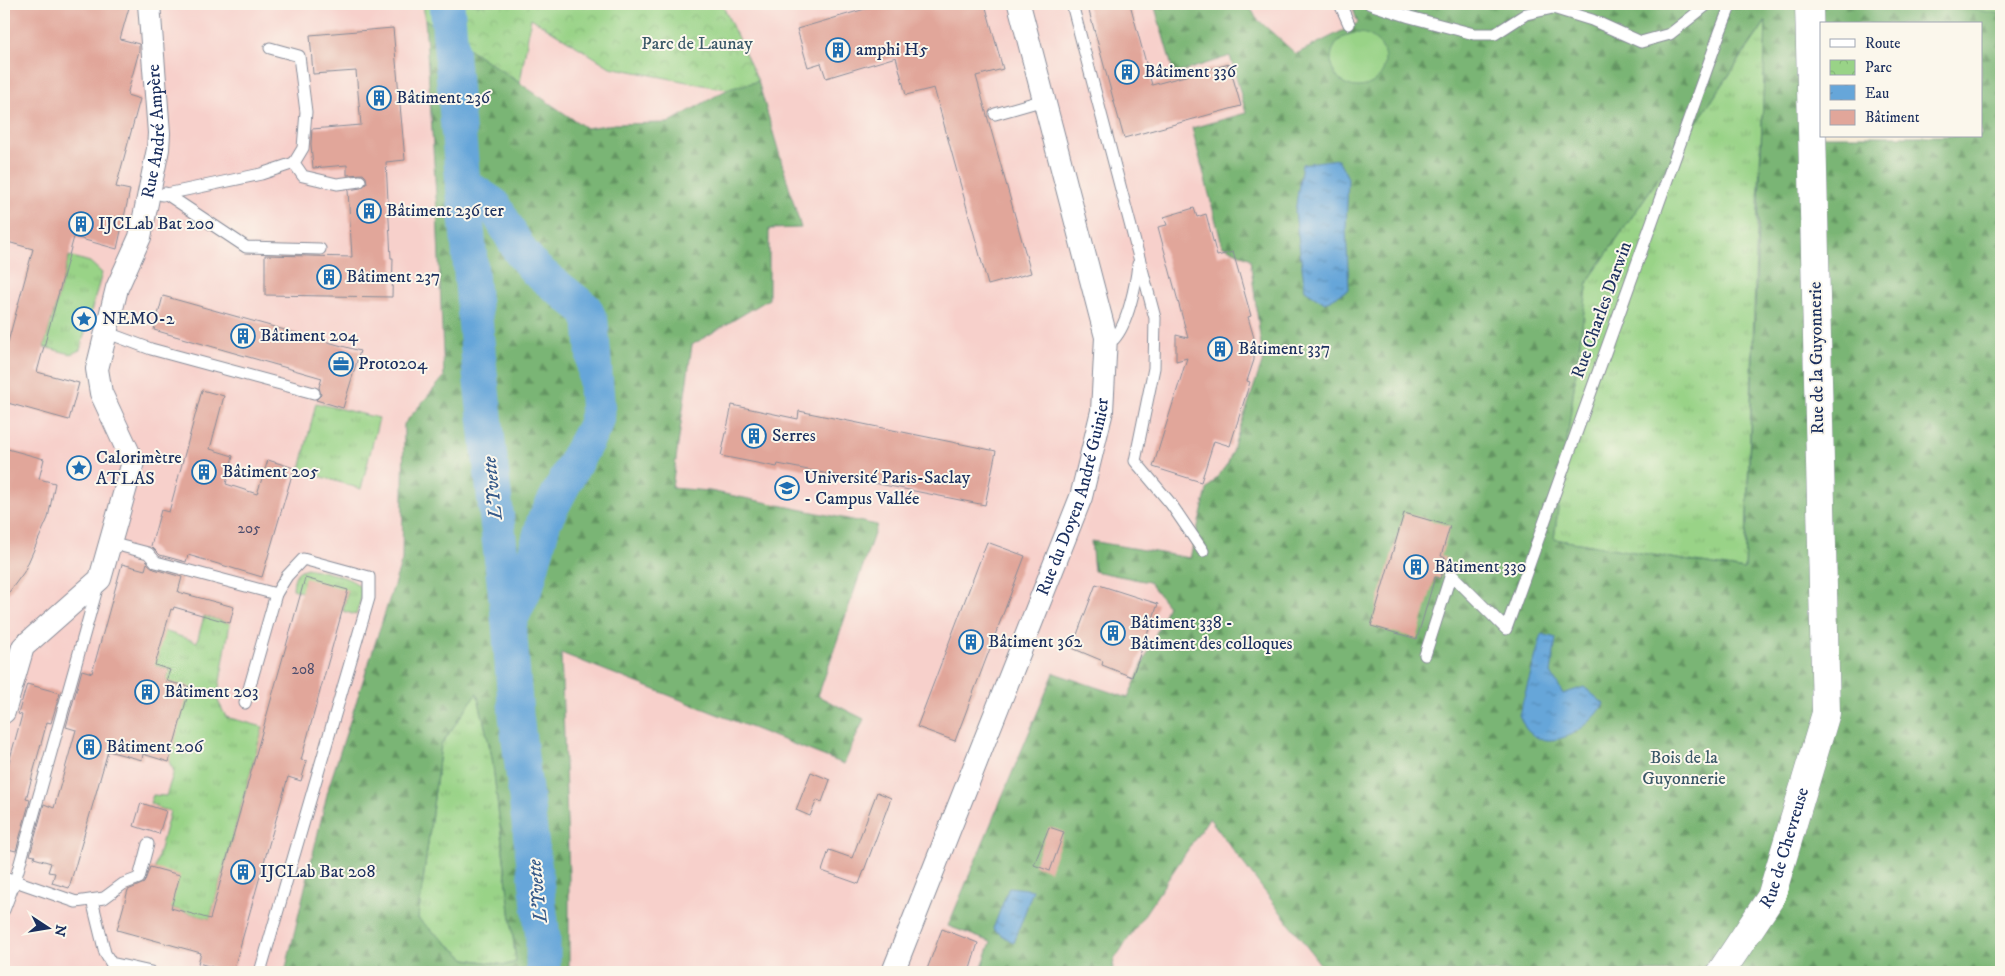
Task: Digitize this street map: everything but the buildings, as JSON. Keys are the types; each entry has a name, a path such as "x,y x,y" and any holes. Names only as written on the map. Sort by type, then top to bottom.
{"street":[{"name":"Rue André Ampère","path":"100,579 133,462 101,393 97,369 117,288 156,197 159,133 149,4"},
{"name":"Rue du Doyen André Guinier","path":"893,972 1081,497 1102,412 1106,337 1019,4"},
{"name":"Rue de la Guyonnerie","path":"1809,4 1826,713"},
{"path":"4,712 23,647 100,579"},
{"name":"Rue de Chevreuse","path":"1721,972 1771,898 1826,713"}],"lane":[{"path":"1072,4 1155,318 1154,359 1148,402 1135,461 1171,504 1203,551"},
{"path":"1340,4 1349,24"},
{"path":"1370,4 1474,34 1495,34 1526,14 1553,8 1592,20 1641,42 1670,34 1708,4"},
{"name":"Rue Charles Darwin","path":"1425,655 1450,574 1506,629 1720,32 1732,4"},
{"path":"156,197 261,174 294,163 303,148 306,112 300,56 270,48"},
{"path":"995,114 1044,100"},
{"path":"294,163 303,176 337,184 360,182"},
{"path":"156,197 246,247 320,249"},
{"path":"1106,337 1114,339 1120,333 1135,288 1139,258"},
{"path":"105,332 151,349 314,393"},
{"path":"110,543 148,553 156,562 276,594"},
{"path":"245,703 276,594 287,576 303,559 369,577 369,598 260,972"},
{"path":"4,910 9,879 100,579"},
{"path":"9,879 76,902 104,898 123,884 139,878 148,844"},
{"path":"92,900 105,954 111,963 151,972"}],"shaded area":[{"name":"Université Paris-Saclay - Campus Vallée","path":"4,4 1759,4 1380,972 4,972"}],"green space":[{"name":"Parc de Launay","path":"423,4 722,4 758,81 728,89 610,67 531,18 520,83 425,19"},
{"name":"Bois de la Guyonnerie","path":"1154,4 1249,4 1256,18 1296,54 1358,23 1351,4 2001,4 2001,972 1326,972 1209,818 1114,960 1112,972 980,972 991,942 948,926 1054,673 1128,698 1168,606 1149,582 1094,571 1091,541 1190,558 1207,490 1228,463 1263,360 1250,259 1222,245 1192,128 1246,113 1230,56 1174,74","holes":["1766,21 1745,570 1554,539 1588,281"]},
{"path":"1942,4 2001,4 2001,14"},
{"path":"425,19 586,128 615,124 668,123 728,89 758,81 801,228 769,229 769,299 692,345 672,488 710,491 877,525 818,696 864,719 844,764 561,653 569,876 569,972 285,972 329,786 402,560 404,424 444,377 437,212","holes":["477,693 492,757 516,962 505,965 466,959 418,919 441,745"]},
{"path":"1767,20 1757,224 1745,570 1554,539 1588,281"},
{"path":"1353,33 1363,33 1373,37 1381,45 1385,60 1381,75 1373,83 1363,87 1353,87 1343,83 1335,75 1331,65 1331,55 1335,45 1343,37"},
{"path":"69,256 90,262 102,273 80,350 71,354 44,347"},
{"path":"316,403 379,418 361,489 300,470"},
{"path":"307,568 355,582 362,592 356,615 343,611 348,590 301,592 293,589 296,575"},
{"path":"204,616 230,623 217,699 226,717 263,727 210,919 171,908 155,868 170,811 150,803 153,795 166,796 174,771 169,762 166,681 170,670 141,661 164,631 197,642"},
{"path":"477,692 492,757 516,963 505,965 466,959 418,919 441,745"}],"water":[{"path":"1338,159 1348,178 1346,229 1349,289 1325,303 1305,290 1295,212 1302,164"},
{"path":"1542,634 1556,638 1551,673 1563,694 1584,687 1604,704 1590,721 1560,739 1538,738 1524,726 1519,715"},
{"path":"1009,887 1033,890 1014,943 993,929"}],"waterway":[{"name":"L'Yvette","path":"447,4 480,373 509,624 516,715 543,938 543,972"},
{"path":"464,185 494,205 520,251 536,270 585,309 591,322 598,413 594,427 544,521 527,584 509,623"}],"place":[{"name":"amphi H5","path":"838,50"},
{"name":"Bâtiment 336","path":"1127,72"},
{"name":"Bâtiment 236","path":"379,98"},
{"name":"Bâtiment 236 ter","path":"369,211"},
{"name":"IJCLab Bat 200","path":"81,224"},
{"name":"Bâtiment 237","path":"329,277"},
{"name":"NEMO-2","path":"84,319"},
{"name":"Bâtiment 204","path":"243,336"},
{"name":"Bâtiment 337","path":"1220,349"},
{"name":"Proto204","path":"341,364"},
{"name":"Serres","path":"754,436"},
{"name":"Calorimètre ATLAS","path":"79,468"},
{"name":"Bâtiment 205","path":"204,472"},
{"name":"Université Paris-Saclay - Campus Vallée","path":"787,488"},
{"name":"Bâtiment 330","path":"1416,567"},
{"name":"Bâtiment 338 - Bâtiment des colloques","path":"1113,633"},
{"name":"Bâtiment 362","path":"971,642"},
{"name":"Bâtiment 203","path":"147,692"},
{"name":"Bâtiment 206","path":"89,747"},
{"name":"IJCLab Bat 208","path":"243,872"}]}
